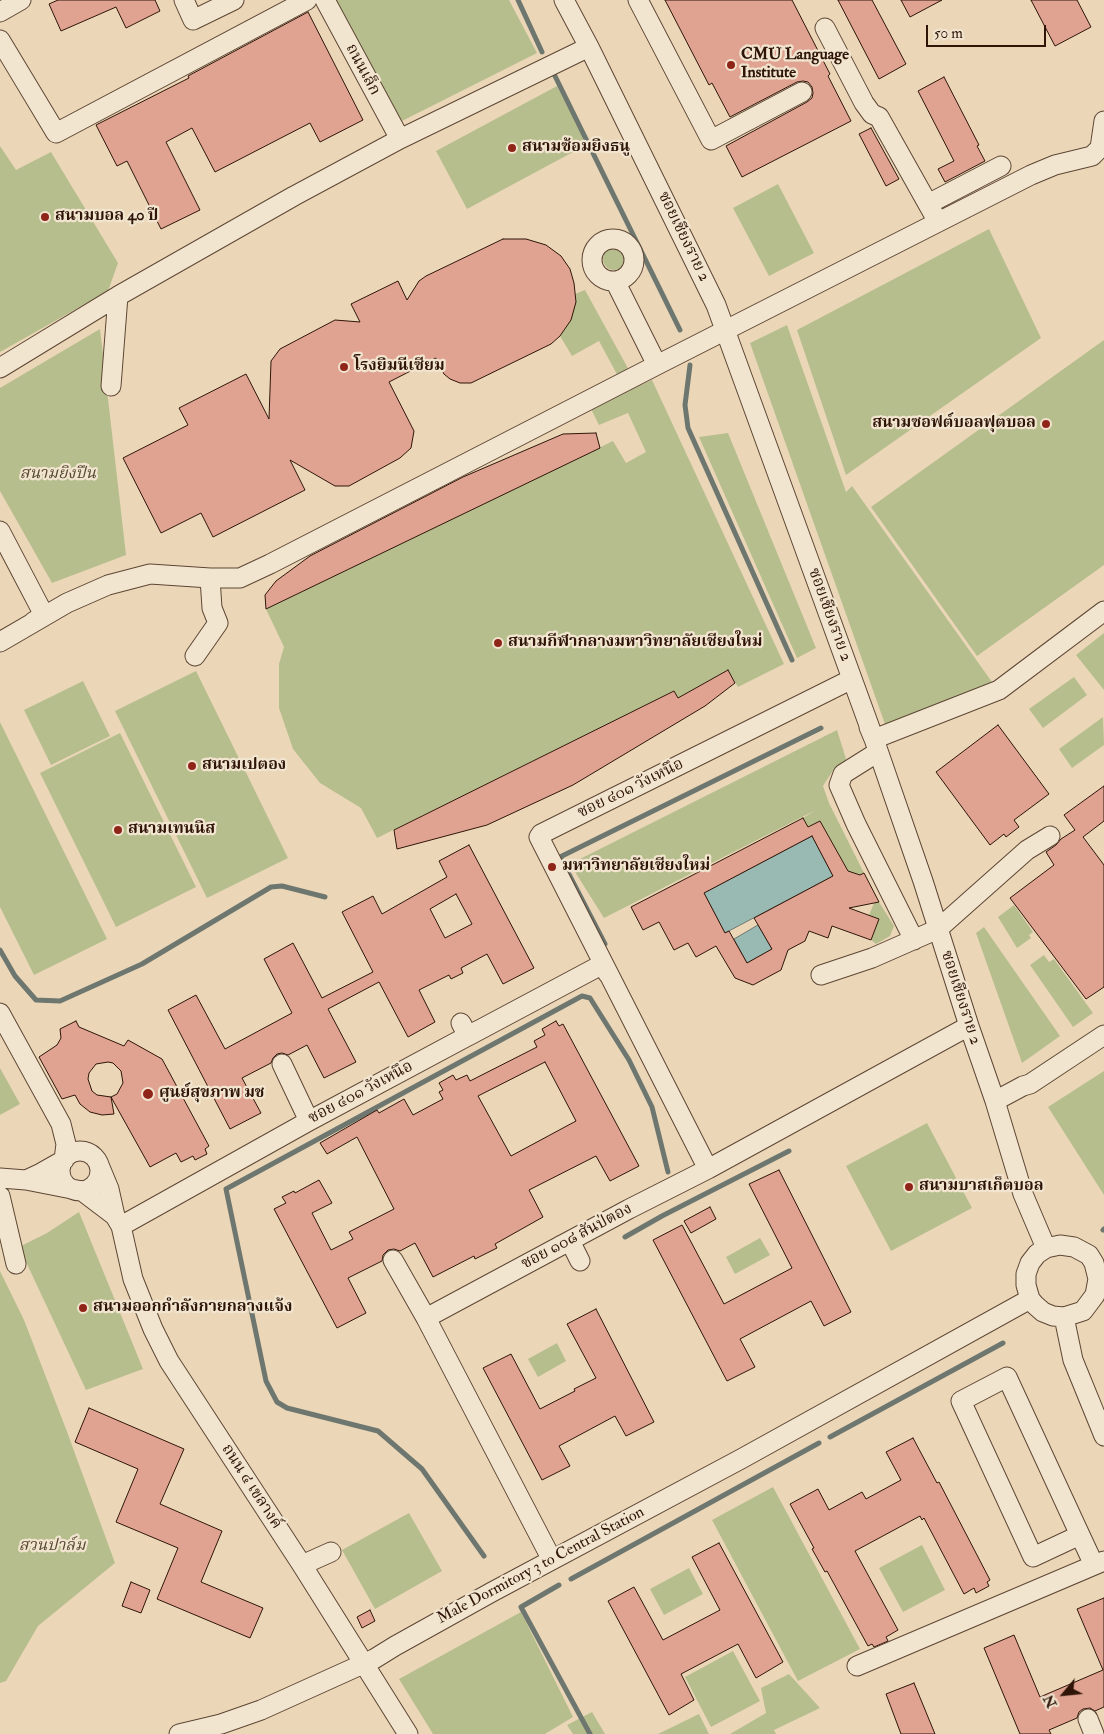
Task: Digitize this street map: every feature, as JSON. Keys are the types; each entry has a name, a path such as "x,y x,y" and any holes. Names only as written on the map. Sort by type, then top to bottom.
{"street":[{"path":"0,12 21,0"},
{"path":"184,0 193,20 234,0"},
{"path":"0,40 56,133 307,0"},
{"name":"ถนนเล็ก","path":"325,0 400,139"},
{"path":"0,368 118,296 294,196 400,139 589,47 564,0"},
{"path":"638,0 711,140 802,92"},
{"path":"825,28 864,102 872,114 879,117 938,222"},
{"name":"ซอยเชียงราย 2","path":"589,47 725,330 876,746 995,1101 1023,1194 1046,1248"},
{"path":"0,642 44,615 108,585 150,574 240,578 270,564 656,365 1031,175 1055,165 1092,156 1100,148 1104,121"},
{"path":"928,204 1001,166"},
{"path":"615,281 656,365"},
{"path":"111,386 118,296"},
{"path":"195,656 218,623 212,608 210,578"},
{"path":"914,940 856,824 839,784 843,774 876,746 999,690 1104,611"},
{"name":"ซอย ๔๐๑ วังเหนึอ","path":"708,1169 539,837 541,834 852,679"},
{"path":"820,975 872,958 938,929 1027,850 1050,836"},
{"name":"ซอย ๔๐๑ วังเหนึอ","path":"118,1221 281,1129 309,1121 464,1030 603,964"},
{"path":"426,1318 708,1169 969,1026"},
{"path":"281,1129 464,1030"},
{"path":"9,1035 61,1124 66,1144 61,1177 66,1184 78,1190 118,1221"},
{"path":"995,1101 1030,1084 1104,1035"},
{"path":"282,1064 309,1121"},
{"name":"ถนน ๔ เขลางค์","path":"61,1124 81,1139 97,1162 109,1189 132,1279 169,1361 364,1658 408,1734"},
{"path":"0,1178 26,1180 78,1190 90,1188 97,1182 100,1174 97,1162 88,1152 79,1151 70,1154 64,1160 42,1173 26,1180"},
{"path":"0,1196 16,1264"},
{"path":"570,1241 580,1261"},
{"path":"1060,1245 1096,1251 1094,1264 1101,1277 1095,1295 1083,1311 1064,1318 1053,1316 1043,1312 1030,1299 1026,1285 1026,1274 1030,1263 1037,1254 1046,1248 1060,1245"},
{"path":"261,1710 364,1658 395,1646 552,1560 426,1318 393,1260"},
{"name":"Male Dormitory 3 to Central Station","path":"395,1646 646,1506 777,1448 869,1379 1030,1299"},
{"path":"1064,1318 1073,1360 1104,1436"},
{"path":"856,1666 1099,1563 1080,1535 1006,1377 961,1400 1033,1557 1080,1535"},
{"path":"302,1565 330,1552"},
{"path":"179,1730 210,1727 261,1710 304,1692 364,1658"}],"green space":[{"path":"332,0 509,0 537,53 396,124"},
{"name":"สนามซ้อมยิงธนู","path":"557,86 588,144 467,209 436,151"},
{"name":"สนามบอล 40 ปี","path":"0,146 16,170 51,152 118,263 108,291 0,352"},
{"path":"778,184 814,253 769,276 733,208"},
{"name":"สนามซอฟต์บอลฟุตบอล","path":"989,229 1041,338 846,475 797,330"},
{"path":"614,248 622,251 625,259 622,267 614,270 606,267 603,259 606,251"},
{"path":"585,290 630,372 619,378 599,341 572,356 560,336 575,294"},
{"path":"787,325 846,492 852,486 992,682 886,727 750,343"},
{"name":"สนามยิงปืน","path":"100,329 126,555 52,583 0,491 0,388"},
{"name":"สนามซอฟต์บอลฟุตบอล","path":"1104,340 1104,565 977,656 871,507"},
{"name":"สนามกีฬากลางมหาวิทยาลัยเชียงใหม่","path":"652,380 784,664 738,687 728,670 678,698 674,691 377,838 361,808 320,783 293,749 279,708 279,664 284,647 266,609 613,441 626,463 646,452 628,413 599,425 590,407"},
{"path":"728,433 816,648 797,658 699,437"},
{"path":"1104,633 1104,690 1076,655"},
{"name":"สนามเปตอง","path":"196,671 288,858 207,898 115,711"},
{"path":"1074,677 1087,695 1043,728 1029,709"},
{"path":"83,681 110,736 51,765 24,710"},
{"path":"1103,717 1104,745 1072,768 1059,749"},
{"path":"0,722 107,939 34,975 0,907"},
{"path":"837,730 847,762 834,769 823,786 829,803 864,873 860,875 848,871 820,821 808,827 803,818 814,811 604,918 570,864"},
{"name":"สนามเทนนิส","path":"120,733 196,887 116,927 40,773"},
{"path":"879,902 894,926 890,936 876,944 871,940 879,919 869,915 874,903"},
{"path":"1014,905 1033,932 1029,935 1031,938 1017,948 998,917"},
{"path":"984,927 1060,1036 1022,1063 976,933"},
{"path":"1044,955 1049,962 1054,959 1093,1013 1073,1027 1030,965"},
{"path":"0,1068 20,1104 0,1115"},
{"path":"1104,1071 1104,1195 1048,1107"},
{"name":"สนามบาสเก็ตบอล","path":"927,1123 972,1208 891,1251 846,1166"},
{"name":"สนามออกกำลังกายกลางแจ้ง","path":"79,1212 143,1369 86,1390 19,1247 47,1233"},
{"path":"760,1238 770,1255 735,1274 726,1257"},
{"name":"สวนปาล์ม","path":"0,1271 24,1320 115,1563 38,1626 6,1681 0,1683"},
{"path":"557,1343 566,1361 538,1377 528,1359"},
{"path":"773,1487 860,1649 798,1681 712,1520"},
{"path":"409,1513 442,1571 375,1609 342,1550"},
{"path":"922,1545 945,1590 903,1612 879,1568"},
{"path":"689,1568 703,1594 664,1615 650,1589"},
{"path":"521,1612 573,1717 545,1734 433,1734 399,1679"},
{"path":"733,1651 760,1701 711,1727 685,1677"},
{"path":"789,1674 820,1708 774,1730 776,1734 730,1734 766,1713 761,1688"},
{"path":"592,1712 605,1734 573,1734 567,1725"},
{"path":"699,1714 709,1734 658,1734"}],"water":[{"path":"812,836 833,876 725,933 704,893"},
{"path":"758,925 772,949 747,963 734,939"}],"building":[{"path":"58,0 155,0 160,11 126,28 116,7 61,31 49,4"},
{"name":"CMU Language Institute","path":"665,0 792,0 830,74 828,76 851,121 742,177 726,146 807,102 812,98 812,87 808,82 797,82 730,117 712,83 709,85"},
{"path":"838,0 872,0 906,64 879,79"},
{"path":"901,0 942,0 910,17"},
{"path":"1031,0 1077,0 1091,27 1055,46"},
{"path":"308,12 363,120 320,142 310,123 215,172 192,128 166,142 200,210 161,229 127,161 117,166 96,125 189,78 188,76"},
{"path":"944,77 979,145 977,146 985,161 945,182 938,169 954,161 918,91"},
{"path":"871,128 899,179 886,186 859,134"},
{"name":"โรงยิมนีเซียม","path":"503,239 526,239 546,245 561,256 570,269 576,302 571,320 560,336 551,344 471,383 460,383 450,379 444,374 436,358 389,382 414,431 411,448 400,458 349,486 335,486 290,460 305,490 213,537 201,513 161,533 123,458 188,425 179,408 246,374 269,419 271,361 280,349 335,320 360,322 351,304 398,281 407,300 419,281 426,276"},
{"path":"596,433 600,448 266,609 265,595 276,581 310,556 463,477 563,434"},
{"path":"728,670 735,683 705,706 573,785 487,825 397,849 394,830 674,691 678,698"},
{"path":"998,725 1049,794 1014,820 1019,827 1006,837 1004,834 990,845 936,772"},
{"path":"1104,786 1104,821 1083,837 1104,865 1104,987 1086,999 1010,898 1054,865 1046,852 1075,830 1064,815"},
{"path":"803,818 808,827 820,821 848,871 860,875 864,873 879,902 849,908 879,919 871,940 832,926 828,938 809,931 805,941 788,950 781,970 753,985 735,978 716,946 696,957 688,943 674,950 659,922 643,930 631,907","holes":["812,836 833,876 754,918 772,949 747,963 729,931 725,933 704,893"]},
{"path":"469,845 534,968 503,984 487,954 461,968 463,973 451,979 449,975 419,990 435,1022 408,1037 379,982 328,1009 356,1062 324,1078 307,1045 288,1055 277,1054 271,1063 242,1078 261,1113 230,1129 168,1010 196,995 225,1049 292,1013 264,959 293,943 322,998 373,972 342,912 373,896 382,914 447,877 439,861","holes":["456,894 472,924 445,938 430,909"]},
{"name":"ศูนย์สุขภาพ มช","path":"76,1021 79,1027 124,1046 128,1040 162,1059 209,1146 205,1149 207,1154 195,1160 193,1156 181,1162 176,1153 150,1167 111,1097 114,1114 102,1115 90,1112 80,1104 75,1095 62,1099 39,1057 57,1045 61,1038 60,1029","holes":["113,1063 121,1071 123,1083 117,1094 111,1097 97,1095 92,1091 88,1079 89,1073 96,1064"]},
{"path":"556,1021 559,1026 563,1024 639,1166 610,1181 596,1156 529,1190 543,1217 495,1244 497,1248 475,1259 474,1256 433,1277 415,1243 400,1251 388,1250 383,1255 382,1261 348,1278 366,1313 337,1328 274,1209 286,1203 282,1197 294,1191 295,1193 319,1180 332,1203 312,1213 331,1250 353,1239 349,1232 394,1209 357,1137 327,1154 320,1143 377,1110 379,1113 404,1099 413,1115 443,1099 439,1092 443,1090 439,1083 453,1075 456,1080 467,1075 470,1081 537,1047 534,1041 545,1035 542,1029","holes":["545,1062 576,1121 511,1156 478,1096"]},
{"path":"779,1170 851,1312 824,1326 811,1301 740,1339 755,1367 727,1381 653,1240 682,1225 724,1304 792,1268 749,1184"},
{"path":"710,1207 716,1219 691,1233 684,1221"},
{"path":"596,1309 654,1422 626,1436 615,1416 559,1446 570,1466 542,1480 483,1368 511,1354 540,1409 575,1391 574,1389 596,1378 567,1324"},
{"path":"89,1408 184,1449 160,1504 222,1531 201,1582 263,1608 250,1638 157,1599 178,1548 116,1522 138,1469 75,1442"},
{"path":"913,1438 937,1483 939,1482 990,1580 987,1582 989,1586 976,1593 974,1588 964,1594 924,1518 922,1520 920,1516 855,1551 898,1630 886,1637 888,1641 874,1647 872,1644 868,1646 827,1571 825,1572 812,1549 814,1548 790,1504 818,1489 829,1510 862,1492 866,1499 901,1480 886,1452"},
{"path":"719,1543 783,1662 756,1678 738,1644 681,1674 694,1700 669,1715 608,1601 634,1587 663,1640 720,1610 692,1557"},
{"path":"131,1582 150,1590 141,1613 122,1606"},
{"path":"1104,1598 1104,1707 1095,1711 1090,1708 1083,1709 1079,1712 1077,1718 1049,1730 1051,1734 1020,1734 984,1648 1014,1635 1040,1697 1103,1670 1077,1609"},
{"path":"370,1610 375,1621 362,1628 357,1617"},
{"path":"914,1683 935,1734 901,1734 886,1694"}],"waterway":[{"path":"518,0 542,52"},
{"path":"554,74 680,330"},
{"path":"690,365 685,405 688,428 792,660"},
{"path":"605,944 560,857 821,728"},
{"path":"0,950 15,976 36,1000 60,1001 142,964 271,887 282,886 325,897"},
{"path":"484,1556 422,1469 378,1431 287,1408 277,1402 266,1381 226,1189 582,996 590,998 629,1060 652,1107 668,1172"},
{"path":"625,1237 789,1151"},
{"path":"830,1437 1003,1343"},
{"path":"571,1579 819,1443"},
{"path":"559,1585 521,1607 590,1734"}],"place":[{"name":"CMU Language Institute","path":"731,65"},
{"name":"สนามซ้อมยิงธนู","path":"512,148"},
{"name":"สนามบอล 40 ปี","path":"45,217"},
{"name":"โรงยิมนีเซียม","path":"344,367"},
{"name":"สนามซอฟต์บอลฟุตบอล","path":"1046,424"},
{"name":"สนามกีฬากลางมหาวิทยาลัยเชียงใหม่","path":"498,643"},
{"name":"สนามเปตอง","path":"192,766"},
{"name":"สนามเทนนิส","path":"118,830"},
{"name":"มหาวิทยาลัยเชียงใหม่","path":"552,867"},
{"name":"ศูนย์สุขภาพ มช","path":"148,1094"},
{"name":"สนามบาสเก็ตบอล","path":"909,1187"},
{"name":"สนามออกกำลังกายกลางแจ้ง","path":"83,1308"}]}
